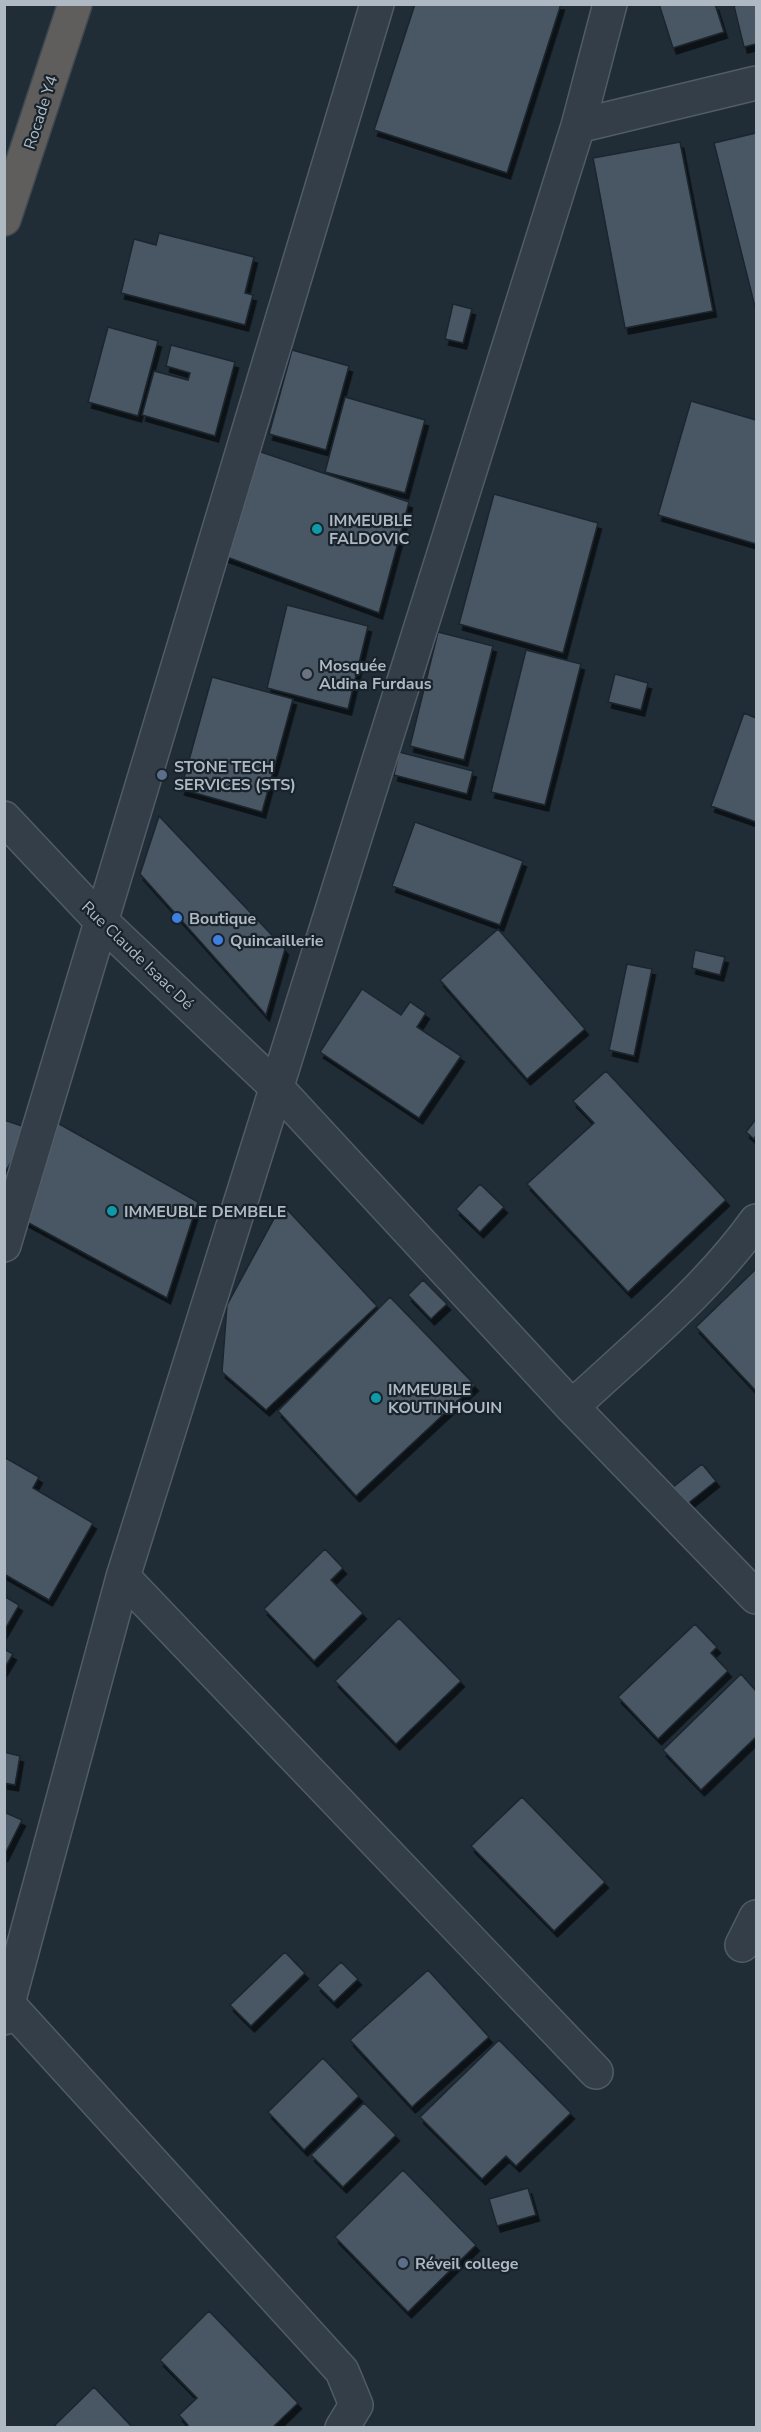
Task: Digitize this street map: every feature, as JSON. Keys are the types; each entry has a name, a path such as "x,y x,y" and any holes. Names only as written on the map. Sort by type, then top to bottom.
{"highway":[{"name":"Rocade Y4","path":"4,219 75,4"}],"street":[{"path":"4,1245 377,4"},
{"path":"342,2427 357,2405 342,2371 7,2011 123,1577 578,126 610,4"},
{"path":"578,126 756,83"},
{"name":"Rue Claude Isaac Dé","path":"4,818 100,920 276,1087 572,1407 756,1597"},
{"path":"572,1407 698,1288 741,1242 756,1221"},
{"path":"123,1577 596,2072"}],"building":[{"path":"415,4 561,4 507,173 374,130"},
{"path":"659,4 715,4 724,32 673,48"},
{"path":"756,4 756,44 744,47 734,6"},
{"path":"756,133 756,311 714,143"},
{"path":"680,142 713,311 625,328 593,158"},
{"path":"159,233 254,257 245,293 253,295 245,325 121,293 134,239 156,245"},
{"path":"453,304 472,309 463,343 445,339"},
{"path":"108,327 158,341 138,416 88,402"},
{"path":"171,345 235,362 215,436 142,415 154,371 188,380 190,373 166,366"},
{"path":"292,350 349,366 326,450 269,434"},
{"path":"345,397 425,420 405,493 325,472"},
{"path":"691,401 756,420 756,544 658,515"},
{"name":"IMMEUBLE FALDOVIC","path":"255,450 409,502 379,613 224,556"},
{"path":"494,494 598,523 563,653 459,624"},
{"path":"287,605 368,626 348,709 267,688"},
{"path":"438,632 493,646 464,760 410,746"},
{"path":"526,650 581,664 545,805 491,792"},
{"path":"615,674 648,683 641,710 608,702"},
{"path":"212,677 293,699 262,812 181,789"},
{"path":"744,713 756,718 756,822 711,806"},
{"path":"399,752 473,771 467,794 394,775"},
{"path":"159,816 285,949 266,1015 140,874"},
{"path":"415,822 523,861 500,925 392,886"},
{"path":"498,929 585,1029 527,1079 440,980"},
{"path":"695,950 725,957 720,975 692,968"},
{"path":"627,964 652,969 634,1056 609,1050"},
{"path":"362,989 401,1015 410,1002 426,1013 417,1027 461,1056 419,1118 320,1052"},
{"path":"606,1071 726,1200 628,1292 527,1184 594,1123 573,1101"},
{"path":"756,1119 756,1135 754,1139 746,1132"},
{"path":"4,1120 31,1129 4,1174"},
{"name":"IMMEUBLE DEMBELE","path":"54,1121 198,1202 167,1298 25,1221"},
{"path":"480,1184 504,1207 480,1232 456,1209"},
{"path":"282,1204 377,1306 266,1410 222,1372 227,1305"},
{"path":"756,1269 756,1391 696,1327"},
{"path":"423,1280 447,1304 431,1319 408,1295"},
{"name":"IMMEUBLE KOUTINHOUIN","path":"390,1297 475,1385 356,1496 278,1411"},
{"path":"4,1457 39,1477 33,1488 93,1523 49,1600 4,1574"},
{"path":"702,1464 716,1481 686,1505 672,1488"},
{"path":"325,1549 343,1568 331,1580 363,1613 314,1661 264,1609"},
{"path":"4,1596 19,1605 4,1631"},
{"path":"399,1618 461,1681 396,1744 335,1681"},
{"path":"695,1624 717,1647 711,1653 728,1671 658,1739 618,1697"},
{"path":"4,1649 13,1654 4,1669"},
{"path":"741,1674 756,1691 756,1737 701,1790 663,1750"},
{"path":"4,1752 20,1756 15,1785 4,1783"},
{"path":"522,1797 605,1882 554,1931 471,1846"},
{"path":"4,1812 22,1820 4,1856"},
{"path":"285,1952 305,1973 251,2026 230,2005"},
{"path":"341,1962 358,1979 334,2002 317,1985"},
{"path":"428,1970 489,2037 412,2107 350,2040"},
{"path":"499,2040 571,2113 516,2166 506,2156 482,2179 420,2117"},
{"path":"323,2058 359,2096 304,2150 268,2112"},
{"path":"364,2103 396,2135 343,2187 311,2155"},
{"path":"403,2170 476,2245 408,2312 335,2237"},
{"path":"528,2188 536,2215 497,2226 489,2199"},
{"path":"209,2311 298,2403 272,2428 186,2428 188,2425 179,2415 197,2398 160,2360"},
{"path":"94,2387 133,2428 57,2428 55,2425"}],"place":[{"name":"IMMEUBLE FALDOVIC","path":"317,529"},
{"name":"Mosquée Aldina Furdaus","path":"307,674"},
{"name":"STONE TECH SERVICES (STS)","path":"162,775"},
{"name":"Boutique","path":"177,918"},
{"name":"Quincaillerie","path":"218,940"},
{"name":"IMMEUBLE DEMBELE","path":"112,1211"},
{"name":"IMMEUBLE KOUTINHOUIN","path":"376,1398"},
{"name":"Réveil college","path":"403,2263"}]}
